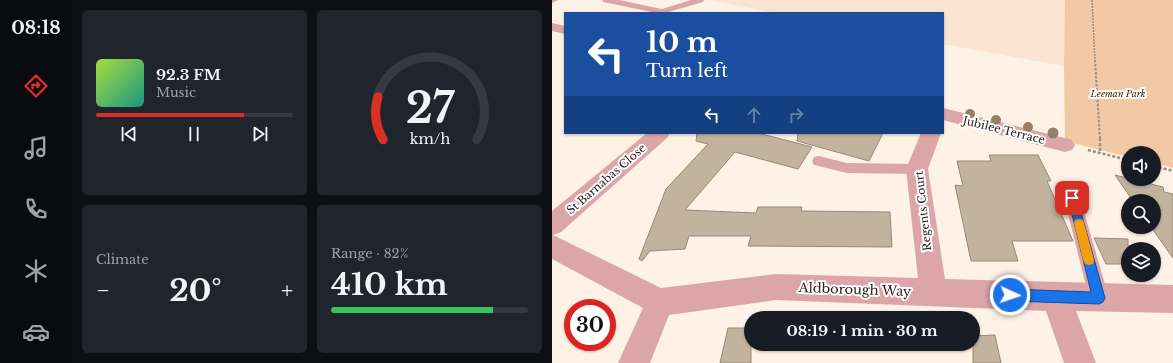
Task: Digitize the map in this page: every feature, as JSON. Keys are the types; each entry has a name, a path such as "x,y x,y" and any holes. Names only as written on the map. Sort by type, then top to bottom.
{"street":[{"path":"552,27 564,30"},
{"name":"Jubilee Terrace","path":"944,114 1065,145"},
{"name":"St Barnabas Close","path":"552,225 659,134"},
{"name":"Regents Court","path":"931,134 917,169 933,292"},
{"path":"552,246 660,302 634,363"},
{"name":"Aldborough Way","path":"660,302 776,287 1056,297 1173,299"},
{"path":"1056,297 1080,363"}],"lane":[{"path":"606,0 658,12 700,0"},
{"path":"819,161 847,168 917,169"},
{"path":"1072,198 1099,298"}],"path":[{"path":"1092,0 1100,153"},
{"path":"1065,145 1121,158"},
{"path":"1161,168 1173,171"}],"shaded area":[{"path":"708,0 1065,0 1064,66 944,44 944,12 772,12"}],"green space":[{"name":"Leeman Park","path":"1065,0 1173,0 1173,168 1161,165 1161,146 1121,146 1121,155 1065,141"}],"building":[{"path":"697,134 762,134 812,147 798,169 735,152 685,210 756,213 758,207 802,207 801,211 890,212 892,247 748,246 751,236 689,236 685,249 650,251 642,261 639,259 666,189 708,144 696,141"},
{"path":"798,134 882,134 869,161 797,141"},
{"path":"989,155 1038,155 1051,181 1047,181 1073,241 1012,241 1018,261 971,261 955,185 963,186 957,161 991,161"},
{"path":"1115,175 1121,176 1121,184"},
{"path":"1123,186 1159,186 1163,187 1164,192 1173,194 1173,258 1156,234 1161,234 1161,194 1128,194"},
{"path":"1094,238 1128,239 1128,242 1121,242 1121,264 1106,264"},
{"path":"728,328 744,328 744,351 751,351 751,363 720,363"},
{"path":"995,335 1001,363 973,363 973,351 980,351 980,336"}],"slow traffic":[{"path":"1079,223 1089,260"}],"route":[{"path":"1010,295 1099,298 1072,198"}]}
